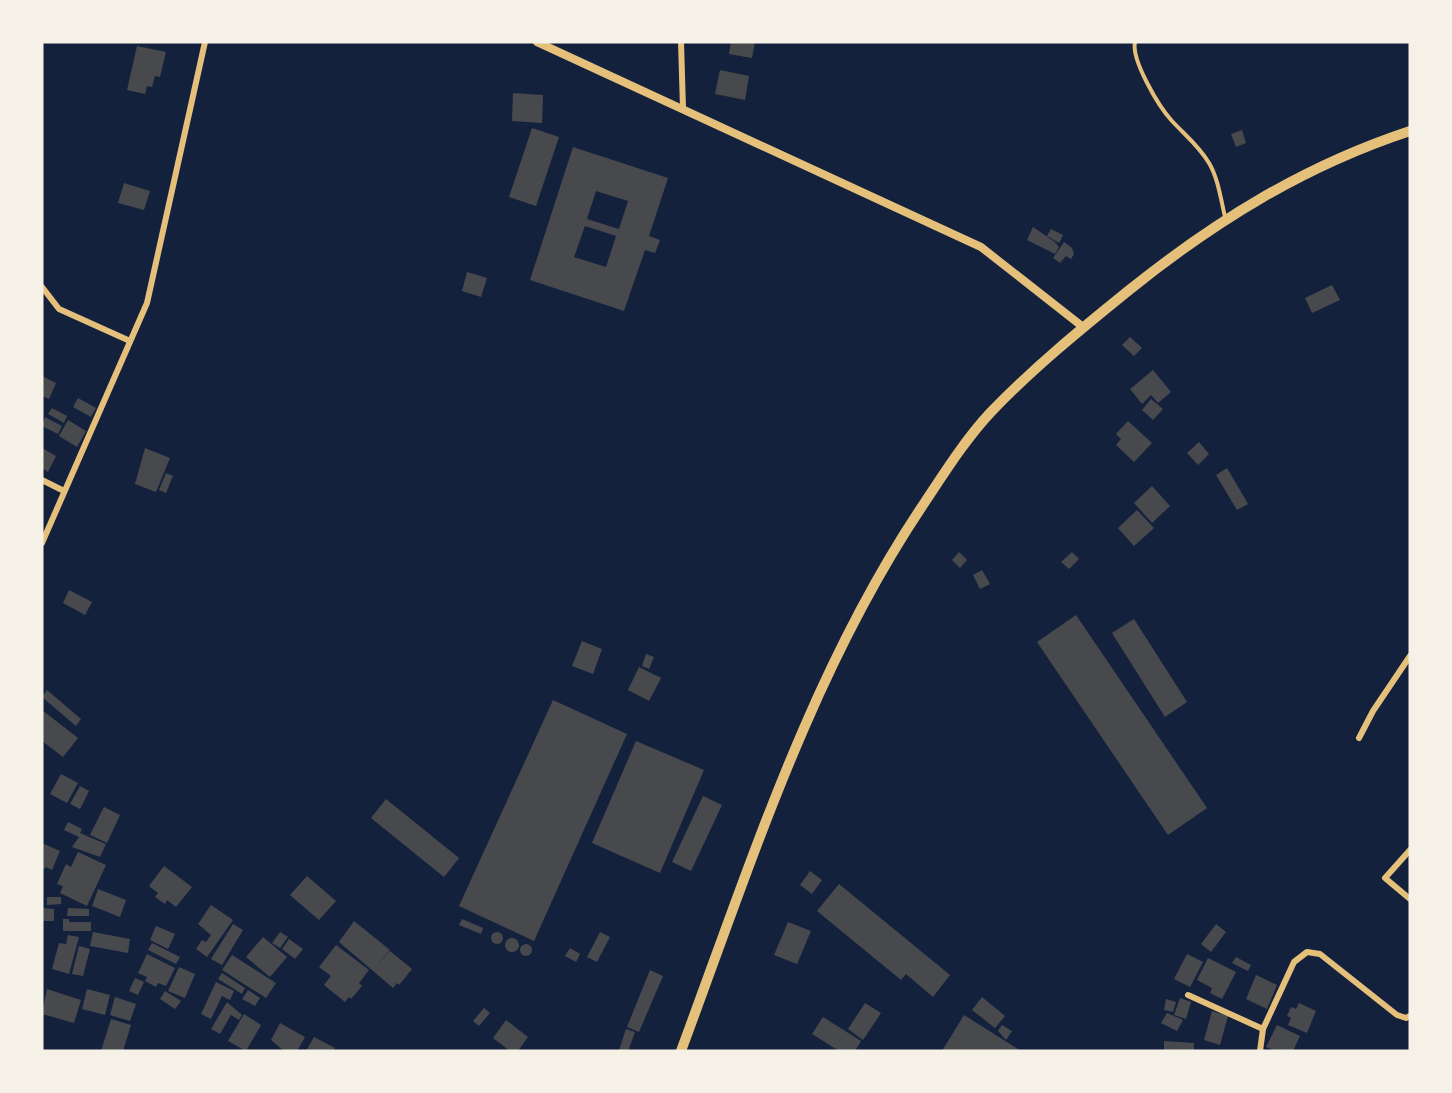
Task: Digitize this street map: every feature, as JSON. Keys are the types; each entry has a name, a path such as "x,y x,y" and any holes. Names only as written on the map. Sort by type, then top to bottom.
{"main road":[{"path":"681,1051 776,796 813,705 858,615 903,534 960,450 990,413 1083,327 1156,268 1225,218 1263,195 1410,131"}],"street":[{"path":"42,543 147,303 205,42"},
{"path":"537,42 981,247 1083,327"},
{"path":"681,42 683,109"},
{"path":"42,286 59,309 130,341"},
{"path":"42,480 64,491"},
{"path":"1359,738 1373,711 1410,656"},
{"path":"1410,850 1385,878 1410,899"},
{"path":"1260,1051 1263,1029 1294,962 1307,952 1320,954 1397,1015 1406,1018 1410,1016"},
{"path":"1188,995 1263,1029"}],"lane":[{"path":"1135,42 1133,49 1149,85 1171,120 1194,140 1211,166 1225,218"}],"building":[{"path":"731,42 755,42 752,58 729,54"},
{"path":"137,46 166,52 160,77 155,76 152,87 147,86 145,94 127,90"},
{"path":"720,70 749,76 745,100 715,94"},
{"path":"513,93 543,95 542,123 512,121"},
{"path":"532,128 559,137 536,206 509,197"},
{"path":"1242,130 1246,143 1236,147 1231,134"},
{"path":"573,147 668,178 649,236 660,240 655,253 645,250 624,311 530,280","holes":["596,191 628,201 619,229 587,219","585,226 616,236 606,267 574,257"]},
{"path":"124,183 150,191 144,210 118,203"},
{"path":"1033,227 1055,242 1059,247 1055,254 1027,240"},
{"path":"1051,229 1063,235 1059,243 1047,236"},
{"path":"1064,242 1072,248 1074,254 1071,259 1066,256 1060,263 1053,258"},
{"path":"467,272 487,278 481,297 462,291"},
{"path":"1332,285 1340,300 1312,313 1305,298"},
{"path":"1130,337 1142,348 1134,356 1122,345"},
{"path":"1153,370 1171,392 1158,403 1151,395 1142,404 1130,389"},
{"path":"42,376 56,383 49,399 42,396"},
{"path":"78,398 96,408 91,417 73,407"},
{"path":"1151,399 1163,409 1153,420 1142,410"},
{"path":"52,408 67,416 64,423 48,414"},
{"path":"45,417 62,426 58,434 42,426"},
{"path":"68,420 86,431 77,447 59,436"},
{"path":"1128,421 1152,443 1134,462 1116,445 1121,439 1116,434"},
{"path":"1199,442 1209,454 1198,465 1187,453"},
{"path":"42,448 56,456 48,472 42,468"},
{"path":"145,448 170,458 156,492 135,484"},
{"path":"1227,468 1248,504 1237,510 1216,475"},
{"path":"166,473 173,476 166,493 159,490"},
{"path":"1152,486 1170,506 1152,523 1134,503"},
{"path":"1137,510 1154,528 1134,546 1118,528"},
{"path":"959,552 967,560 960,568 952,560"},
{"path":"1072,552 1079,559 1069,569 1061,562"},
{"path":"982,570 990,584 980,589 973,575"},
{"path":"69,590 92,602 85,615 63,603"},
{"path":"1076,615 1207,808 1168,835 1037,642"},
{"path":"1134,619 1187,702 1165,717 1112,633"},
{"path":"582,641 602,649 593,674 572,666"},
{"path":"646,654 654,657 649,669 642,666"},
{"path":"639,667 661,678 649,701 628,690"},
{"path":"47,690 81,719 76,726 42,697"},
{"path":"553,700 627,734 534,941 459,906"},
{"path":"42,710 78,738 63,757 42,741"},
{"path":"636,741 704,770 660,873 592,843"},
{"path":"61,774 78,783 67,803 50,794"},
{"path":"80,786 89,791 80,809 70,804"},
{"path":"703,796 722,805 691,871 672,862"},
{"path":"386,799 459,858 444,877 371,818"},
{"path":"104,807 120,815 107,843 90,835"},
{"path":"68,822 82,829 80,833 106,844 100,857 72,847 79,837 64,830"},
{"path":"42,843 60,851 52,870 46,867 42,871"},
{"path":"78,852 106,865 87,906 60,893 63,886 57,884 66,864 71,867"},
{"path":"164,866 192,887 176,907 167,900 165,904 155,897 158,893 149,886"},
{"path":"810,871 822,880 812,894 800,885"},
{"path":"307,876 336,901 319,920 290,895"},
{"path":"839,884 950,975 933,997 906,974 901,980 817,911"},
{"path":"98,889 126,900 120,917 92,906"},
{"path":"47,897 61,897 61,904 47,905"},
{"path":"211,905 233,920 207,957 196,949 202,940 206,942 211,935 198,924"},
{"path":"42,908 54,909 54,921 42,921"},
{"path":"68,908 89,909 89,916 67,916"},
{"path":"63,919 69,919 69,922 91,922 91,931 63,931"},
{"path":"462,919 483,928 481,934 459,925"},
{"path":"354,921 390,950 376,966 390,951 412,969 399,985 397,983 393,988 339,942"},
{"path":"788,922 811,931 797,964 774,955"},
{"path":"233,924 243,930 222,965 211,959"},
{"path":"1216,924 1226,932 1211,952 1201,944"},
{"path":"156,926 175,934 168,949 150,940"},
{"path":"93,932 130,939 128,953 90,946"},
{"path":"280,932 288,937 280,948 272,943"},
{"path":"499,932 503,938 499,944 495,944 491,936"},
{"path":"600,932 610,937 597,962 587,957"},
{"path":"68,935 79,937 69,974 52,969 59,943 66,944"},
{"path":"263,937 287,957 270,977 246,957"},
{"path":"512,938 517,940 519,945 517,950 512,952 507,950 505,945 507,940"},
{"path":"289,939 303,949 295,959 282,949"},
{"path":"152,943 180,957 176,964 148,950"},
{"path":"528,944 532,950 528,956 524,956 520,948"},
{"path":"336,945 369,970 359,983 362,986 351,999 349,997 345,1002 324,985 331,976 319,967"},
{"path":"79,946 90,949 83,976 72,974"},
{"path":"570,948 580,954 576,962 565,956"},
{"path":"147,954 175,968 166,986 158,983 156,987 145,981 147,977 138,973"},
{"path":"1187,954 1203,962 1190,987 1174,979"},
{"path":"232,955 276,983 266,998 222,970"},
{"path":"1236,957 1251,965 1248,971 1232,963"},
{"path":"1208,958 1236,972 1222,999 1210,993 1212,988 1197,980"},
{"path":"179,967 195,974 185,998 168,991"},
{"path":"650,970 663,976 639,1032 627,1027"},
{"path":"222,973 245,988 242,994 218,979"},
{"path":"1256,975 1277,985 1267,1009 1246,999"},
{"path":"135,978 144,982 138,995 129,991"},
{"path":"216,982 234,991 230,1000 222,996 211,1019 201,1014"},
{"path":"47,989 81,1000 74,1023 42,1014"},
{"path":"87,989 110,995 105,1015 82,1009"},
{"path":"248,990 260,998 255,1006 242,999"},
{"path":"165,991 181,1001 175,1009 160,999"},
{"path":"115,997 136,1004 130,1021 110,1015"},
{"path":"982,997 1005,1016 995,1028 972,1010"},
{"path":"1180,998 1191,1002 1186,1019 1174,1015"},
{"path":"1166,999 1176,1002 1173,1012 1164,1010"},
{"path":"227,1002 242,1015 239,1020 231,1015 220,1034 211,1029"},
{"path":"865,1003 881,1013 863,1040 848,1029"},
{"path":"1299,1003 1316,1011 1307,1033 1288,1025 1291,1018 1287,1016 1291,1007 1296,1009"},
{"path":"484,1008 490,1013 479,1026 473,1021"},
{"path":"1212,1011 1228,1016 1220,1045 1204,1040"},
{"path":"1167,1013 1183,1020 1177,1031 1161,1023"},
{"path":"244,1014 261,1025 246,1051 228,1041"},
{"path":"964,1015 1021,1051 942,1051"},
{"path":"823,1017 861,1041 855,1051 839,1051 812,1034"},
{"path":"111,1019 131,1025 123,1051 101,1051"},
{"path":"506,1020 528,1037 518,1051 510,1051 493,1038"},
{"path":"280,1023 305,1037 297,1051 284,1051 271,1040"},
{"path":"1002,1025 1012,1031 1006,1040 998,1031"},
{"path":"1277,1025 1300,1036 1293,1051 1276,1051 1266,1047"},
{"path":"626,1029 635,1032 628,1051 622,1051 619,1050"},
{"path":"314,1037 335,1048 333,1051 306,1051"},
{"path":"1164,1041 1194,1043 1194,1051 1164,1051"}]}
